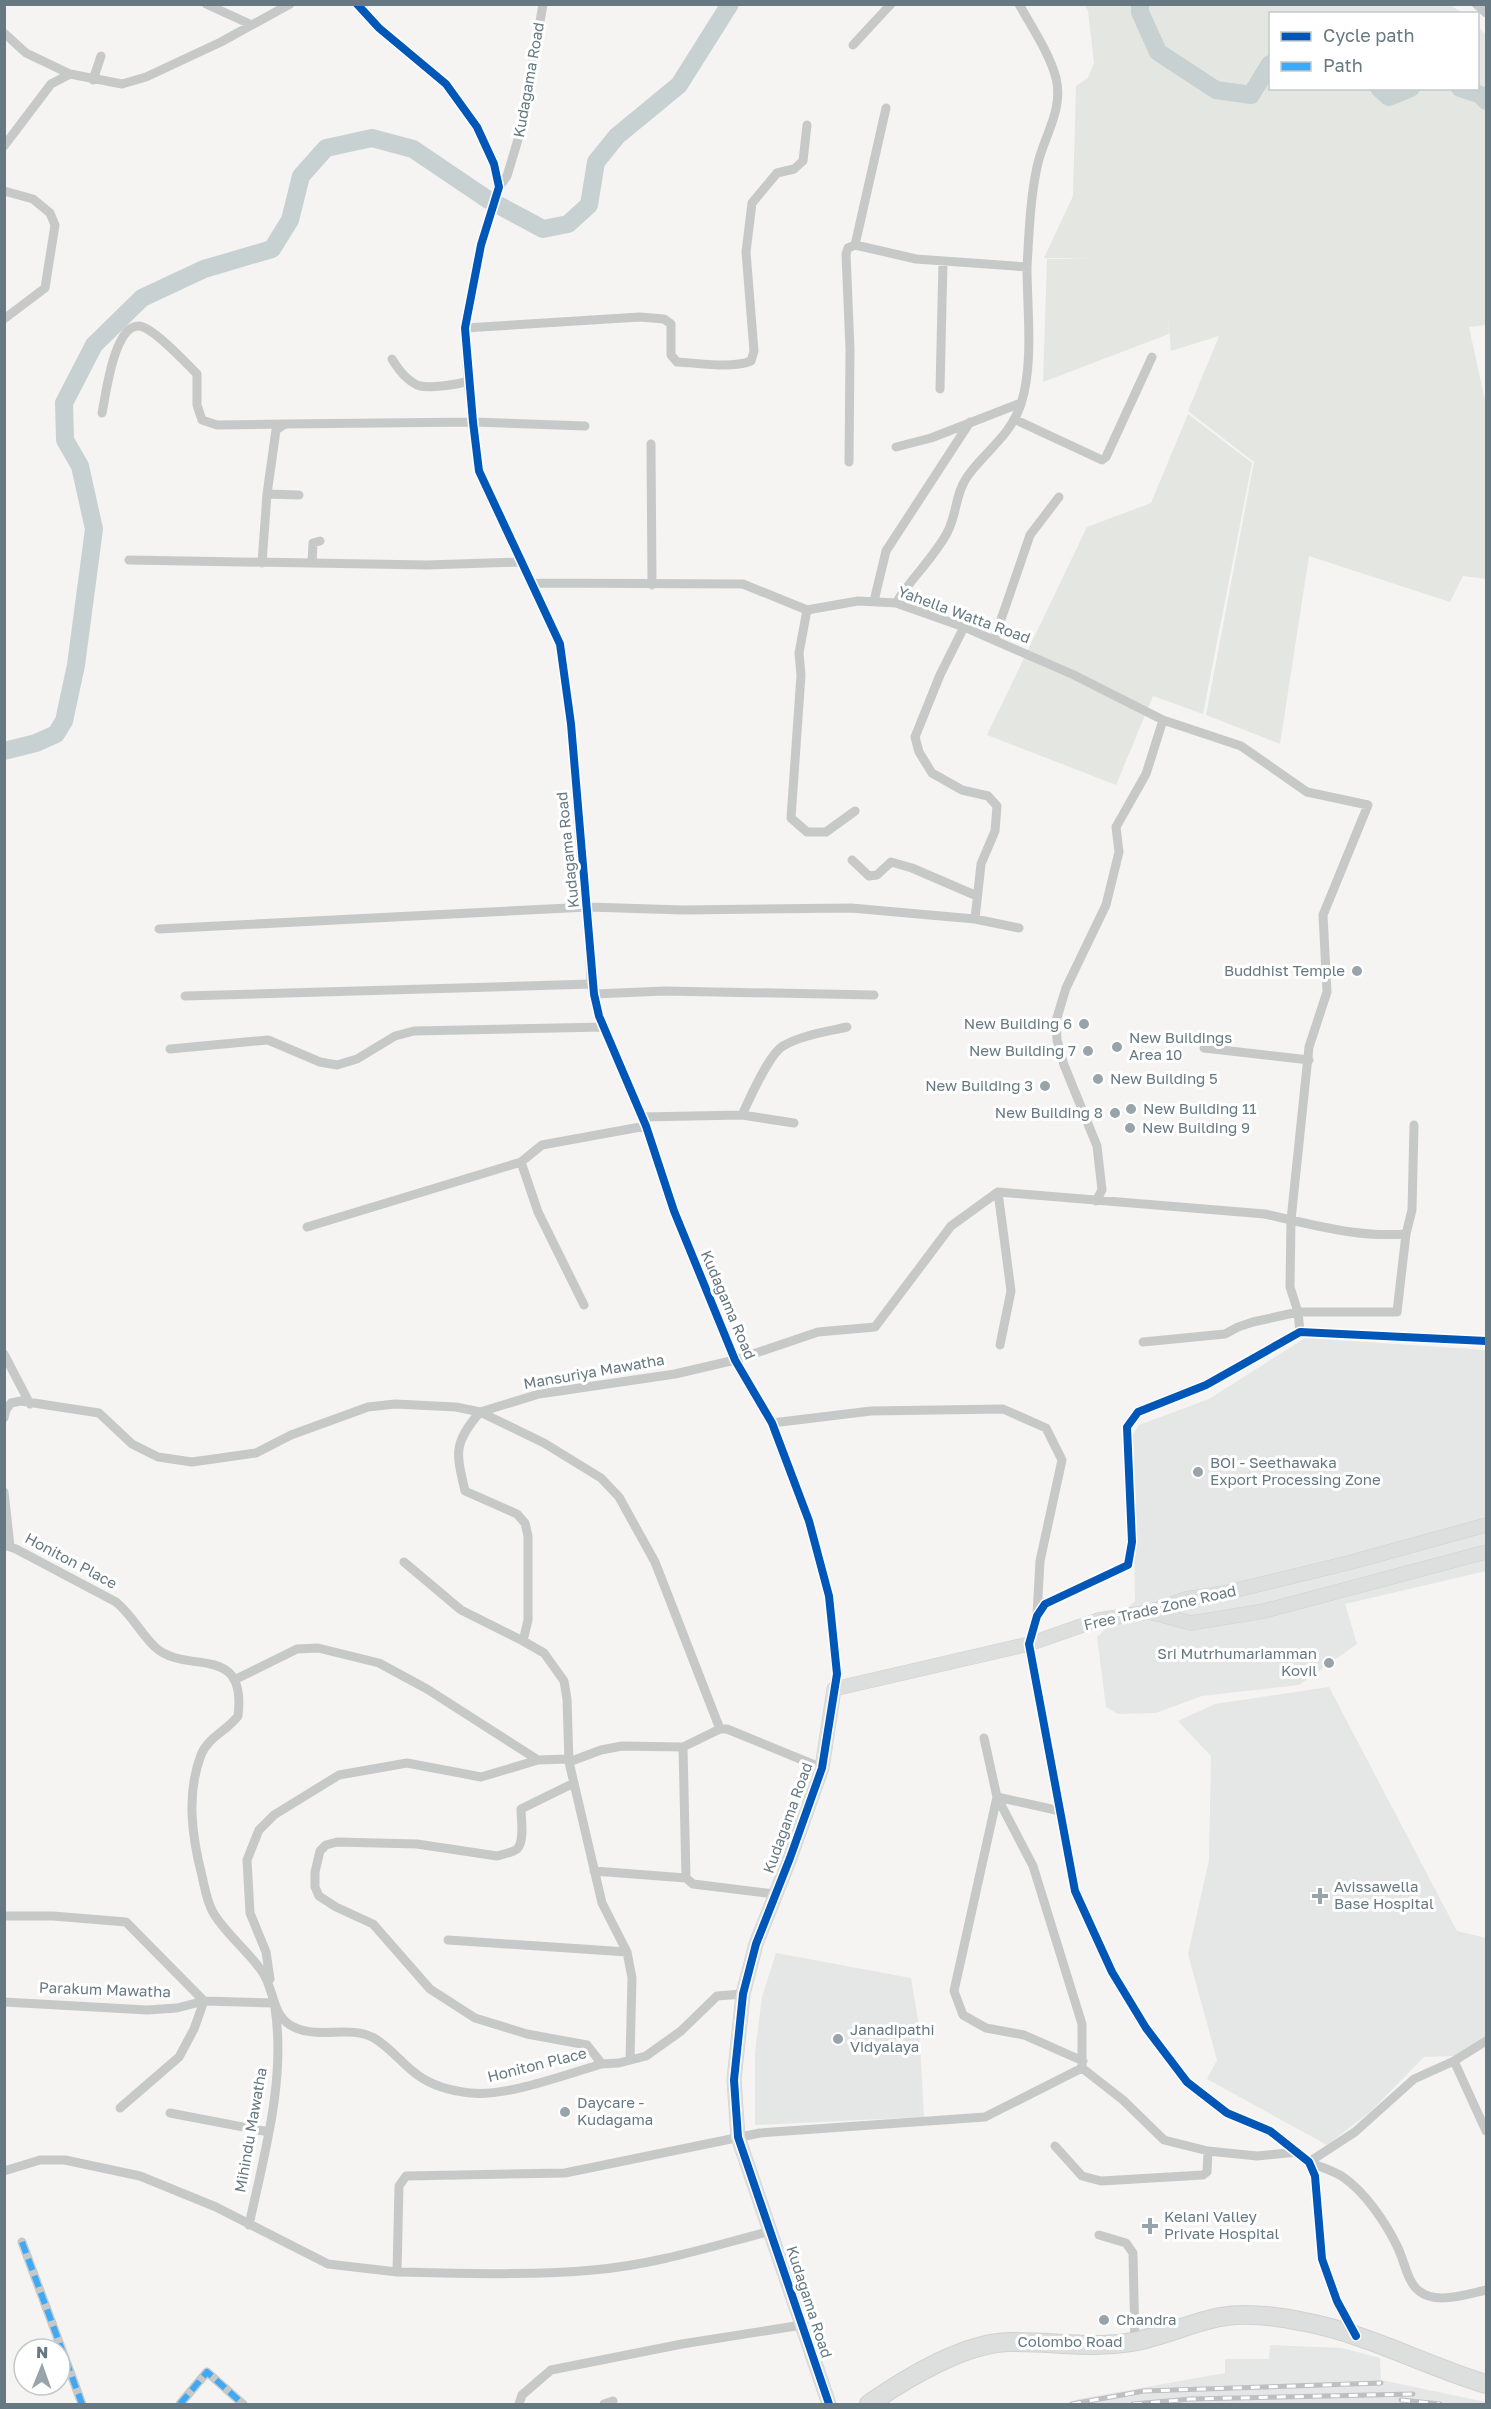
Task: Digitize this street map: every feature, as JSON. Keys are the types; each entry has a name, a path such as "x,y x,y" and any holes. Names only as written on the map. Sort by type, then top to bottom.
{"highway":[{"name":"Colombo Road","path":"869,2404 903,2380 930,2367 985,2347 1006,2342 1115,2344 1135,2342 1218,2317 1246,2314 1306,2322 1356,2336 1486,2384"}],"street":[{"path":"206,4 252,25"},
{"path":"4,33 26,53 70,74 122,84 146,77 221,42 290,4"},
{"path":"357,4 379,28 446,84 477,127 494,164 499,187"},
{"name":"Kudagama Road","path":"543,4 523,123 507,176 499,187 481,245 465,328 468,381 479,471 560,644 571,724 583,886 588,907 593,989 599,1016 644,1122 674,1211 735,1360 772,1423 809,1521 829,1596 837,1674 822,1768 756,1944 743,1994 734,2080 738,2137 829,2404"},
{"path":"853,45 891,4"},
{"path":"896,603 909,582 932,558 948,531 960,490 967,477 1010,430 1021,403 1027,366 1027,267 1032,197 1037,164 1053,124 1058,98 1056,79 1042,45 1019,4"},
{"path":"1476,4 1486,13"},
{"path":"93,80 101,56"},
{"path":"4,146 51,84 70,74"},
{"path":"855,245 886,108"},
{"path":"465,328 640,317 664,319 671,324 671,355 677,362 736,364 751,360 754,351 747,252 752,203 777,172 794,169 803,161 807,125"},
{"path":"4,191 33,199 50,213 55,225 45,288 4,319"},
{"path":"849,462 850,349 846,254 848,248 855,245 916,259 943,262 1027,267"},
{"path":"940,389 943,262"},
{"path":"102,412 116,350 123,336 131,328 140,326 151,331 197,374 197,405 202,420 217,425 473,422 585,426"},
{"path":"1014,419 1102,460 1106,457 1152,357"},
{"path":"392,359 401,373 419,386 458,385 468,381"},
{"path":"896,447 931,438 1021,403"},
{"path":"874,601 886,551 970,422"},
{"path":"262,563 267,494 276,430 285,424"},
{"path":"651,444 652,585"},
{"path":"267,494 299,495"},
{"path":"994,640 1030,535 1059,497"},
{"path":"312,563 313,543 320,541"},
{"path":"129,560 427,566 521,562"},
{"path":"530,583 743,584 807,610 799,653 801,675 791,818 807,832 826,832 855,811"},
{"name":"Yahella Watta Road","path":"807,610 858,601 896,603 964,627 1074,675 1163,720 1241,746 1307,792 1368,805 1323,915 1327,992 1310,1047 1309,1060"},
{"path":"964,627 940,675 915,737 919,752 932,773 962,790 988,796 997,806 995,831 981,864 975,919"},
{"path":"1096,1201 1102,1190 1097,1146 1064,1065 1056,1040 1056,1021 1066,988 1106,904 1119,852 1116,827 1146,774 1163,720"},
{"path":"852,860 869,876 877,875 891,862 912,868 977,896"},
{"path":"159,929 588,907 683,910 851,908 975,919 1019,928"},
{"path":"185,996 593,989 874,995"},
{"path":"170,1049 268,1040 320,1062 337,1065 357,1059 395,1036 414,1031 605,1027"},
{"path":"742,1115 762,1073 780,1047 810,1035 847,1027"},
{"path":"1204,1048 1309,1060 1291,1220 1290,1287 1298,1312 1300,1332"},
{"path":"307,1227 521,1162 542,1145 644,1122 742,1115 794,1123"},
{"path":"1143,1341 1225,1334 1252,1322 1298,1312 1397,1312 1406,1234 1412,1210 1414,1125"},
{"path":"521,1162 538,1212 585,1305"},
{"path":"1000,1345 1011,1292 998,1192 1265,1214 1343,1232 1378,1236 1406,1234"},
{"name":"Mansuriya Mawatha","path":"480,1412 539,1394 675,1374 735,1360 818,1332 875,1327 951,1226 998,1192"},
{"path":"1037,1616 1046,1604 1128,1565 1132,1542 1127,1426 1138,1412 1206,1385 1300,1332 1486,1341"},
{"path":"4,1354 30,1404"},
{"path":"4,1418 11,1403 21,1401 99,1413 132,1444 158,1457 192,1462 256,1453 291,1435 368,1407 395,1404 456,1407 480,1412 544,1443 601,1478 619,1497 655,1562 720,1729"},
{"path":"772,1423 871,1411 1003,1409 1046,1428 1062,1460 1040,1562 1037,1616 1029,1644 1075,1891 1112,1972 1146,2028 1187,2082 1227,2113 1270,2132 1310,2162 1343,2177 1374,2208 1397,2246 1418,2291 1430,2297 1458,2296 1486,2290"},
{"path":"480,1412 460,1440 457,1456 465,1491 517,1514 525,1523 528,1536 528,1620 523,1641"},
{"path":"4,1492 7,1545"},
{"name":"Free Trade Zone Road","path":"834,1689 1029,1644 1098,1620 1149,1612 1185,1599 1224,1593 1348,1563 1486,1525"},
{"name":"Honiton Place","path":"7,1545 116,1602 129,1613 156,1648 180,1658 209,1662 224,1669 234,1680 238,1697 238,1716 215,1736 201,1755 193,1791 191,1820 194,1841 207,1900 213,1913 265,1974 274,2003 286,2022 292,2026 313,2033 352,2032 366,2035 382,2044 420,2077 457,2091 472,2094 509,2090 602,2064 646,2056 681,2031 717,1996 743,1994"},
{"path":"1149,1612 1191,1623 1264,1611 1486,1552"},
{"path":"404,1562 461,1610 544,1653 564,1681 567,1699 568,1761 602,1904 627,1952 632,1978 630,2060"},
{"path":"234,1680 297,1649 318,1648 379,1663 427,1689 538,1760"},
{"path":"4,1916 53,1916 126,1922 204,2001 274,2003 266,1952 250,1913 247,1860 259,1830 274,1815 339,1775 407,1763 481,1777 538,1760 568,1761 622,1746 683,1747 720,1729 727,1729 822,1768"},
{"path":"984,1738 997,1797 1033,1866 1082,2024 1083,2065"},
{"path":"683,1747 686,1878"},
{"path":"574,1783 521,1809 520,1841 517,1848 510,1852 497,1856 417,1844 337,1842 326,1845 320,1851 315,1872 315,1887 319,1896 328,1902 373,1924 430,1989 475,2018 527,2034 587,2045 602,2064"},
{"path":"997,1797 1060,1811"},
{"path":"997,1797 954,1990 963,2014 986,2028 1024,2035 1083,2065 1164,2140 1208,2151 1257,2156 1298,2152"},
{"path":"594,1871 686,1878 693,1884 774,1894"},
{"path":"448,1940 627,1952"},
{"path":"120,2108 179,2057 194,2029 204,2001"},
{"name":"Parakum Mawatha","path":"4,2002 147,2010 177,2008 204,2001"},
{"name":"Mihindu Mawatha","path":"249,2225 269,2132 277,2067 278,2024 274,2003"},
{"path":"1310,2162 1355,2132 1414,2079 1454,2061 1486,2041"},
{"path":"1454,2061 1486,2131"},
{"path":"397,2272 399,2186 406,2176 565,2173 760,2133 985,2116 1083,2065"},
{"path":"170,2113 269,2132"},
{"path":"1055,2146 1082,2176 1101,2181 1203,2175 1207,2172 1208,2151"},
{"path":"9,2170 40,2160 65,2160 140,2176 216,2206 328,2264 397,2272 494,2274 595,2270 683,2254 771,2231"},
{"path":"1310,2162 1315,2176 1322,2259 1337,2301 1356,2336"},
{"path":"1099,2235 1126,2243 1133,2253 1135,2342"},
{"path":"22,2242 82,2404"},
{"path":"519,2404 522,2395 551,2370 682,2344 802,2325"},
{"path":"180,2404 207,2372 243,2404"}],"shaded area":[{"path":"1085,5 1450,5 1461,12 1269,12 1269,90 1479,90 1479,27 1486,35 1486,325 1469,327 1486,405 1486,579 1463,576 1450,602 1309,556 1280,744 1206,715 1254,462 1188,411 1219,336 1171,351 1168,315 1169,334 1043,382 1047,259 1098,258 1044,258 1073,196 1076,86 1088,78 1094,63 1088,11"},
{"path":"1188,414 1252,463 1203,714 1153,696 1116,785 987,735 1087,527 1151,503"},
{"path":"1305,1338 1486,1350 1486,1571 1345,1604 1357,1644 1299,1685 1202,1696 1156,1713 1118,1714 1106,1707 1097,1637 1135,1601 1132,1436 1139,1425 1209,1399"},
{"name":"Avissawella Base Hospital","path":"1329,1687 1457,1931 1486,1938 1486,2036 1469,2050 1455,2056 1424,2057 1370,2112 1327,2145 1207,2079 1217,2060 1188,1954 1209,1860 1211,1756 1178,1721 1215,1704"},
{"name":"Janadipathi Vidyalaya","path":"776,1953 911,1978 919,2026 924,2117 755,2125 755,2052 762,1997"},
{"path":"1270,2345 1342,2348 1380,2358 1381,2380 1486,2402 1486,2404 1064,2404 1079,2399 1225,2373 1225,2359 1269,2359"}],"waterway":[{"path":"4,751 36,743 56,734 64,721 76,665 94,529 80,466 65,440 64,403 94,345 142,298 204,269 272,249 290,220 301,176 326,148 372,138 413,149 487,199 543,229 568,224 589,205 596,162 617,136 679,85 730,4"},
{"path":"1140,4 1140,12 1158,52 1216,90 1251,95 1269,66"},
{"path":"1381,90 1389,97 1406,90"},
{"path":"1466,90 1481,95 1486,101"}],"railway":[{"path":"1072,2404 1144,2391 1381,2383"},
{"path":"1133,2404 1191,2399 1413,2394"},
{"path":"1401,2400 1440,2404"}],"marked path":[{"path":"22,2242 82,2404"},
{"path":"180,2404 207,2372 243,2404"}],"cycle path":[{"path":"357,4 379,28 446,84 477,127 494,164 499,187 481,245 465,328 479,471 560,644 571,724 594,994 599,1016 646,1126 674,1211 735,1360 772,1423 809,1521 829,1596 837,1674 822,1768 756,1944 743,1994 734,2080 738,2137 829,2404"},
{"path":"1356,2336 1337,2301 1322,2259 1315,2176 1309,2162 1270,2131 1227,2113 1187,2082 1146,2028 1112,1972 1075,1891 1029,1644 1037,1616 1045,1604 1128,1565 1132,1542 1127,1427 1138,1412 1206,1385 1300,1332 1486,1341"}],"place":[{"name":"Buddhist Temple","path":"1357,971"},
{"name":"New Building 6","path":"1084,1024"},
{"name":"New Buildings Area 10","path":"1117,1047"},
{"name":"New Building 7","path":"1088,1051"},
{"name":"New Building 5","path":"1098,1079"},
{"name":"New Building 3","path":"1045,1086"},
{"name":"New Building 11","path":"1131,1109"},
{"name":"New Building 8","path":"1115,1113"},
{"name":"New Building 9","path":"1130,1128"},
{"name":"BOI - Seethawaka Export Processing Zone","path":"1198,1472"},
{"name":"Sri Mutrhumariamman Kovil","path":"1329,1663"},
{"name":"Avissawella Base Hospital","path":"1320,1896"},
{"name":"Janadipathi Vidyalaya","path":"838,2039"},
{"name":"Daycare - Kudagama","path":"565,2112"},
{"name":"Kelani Valley Private Hospital","path":"1150,2226"},
{"name":"Chandra","path":"1104,2320"}]}
